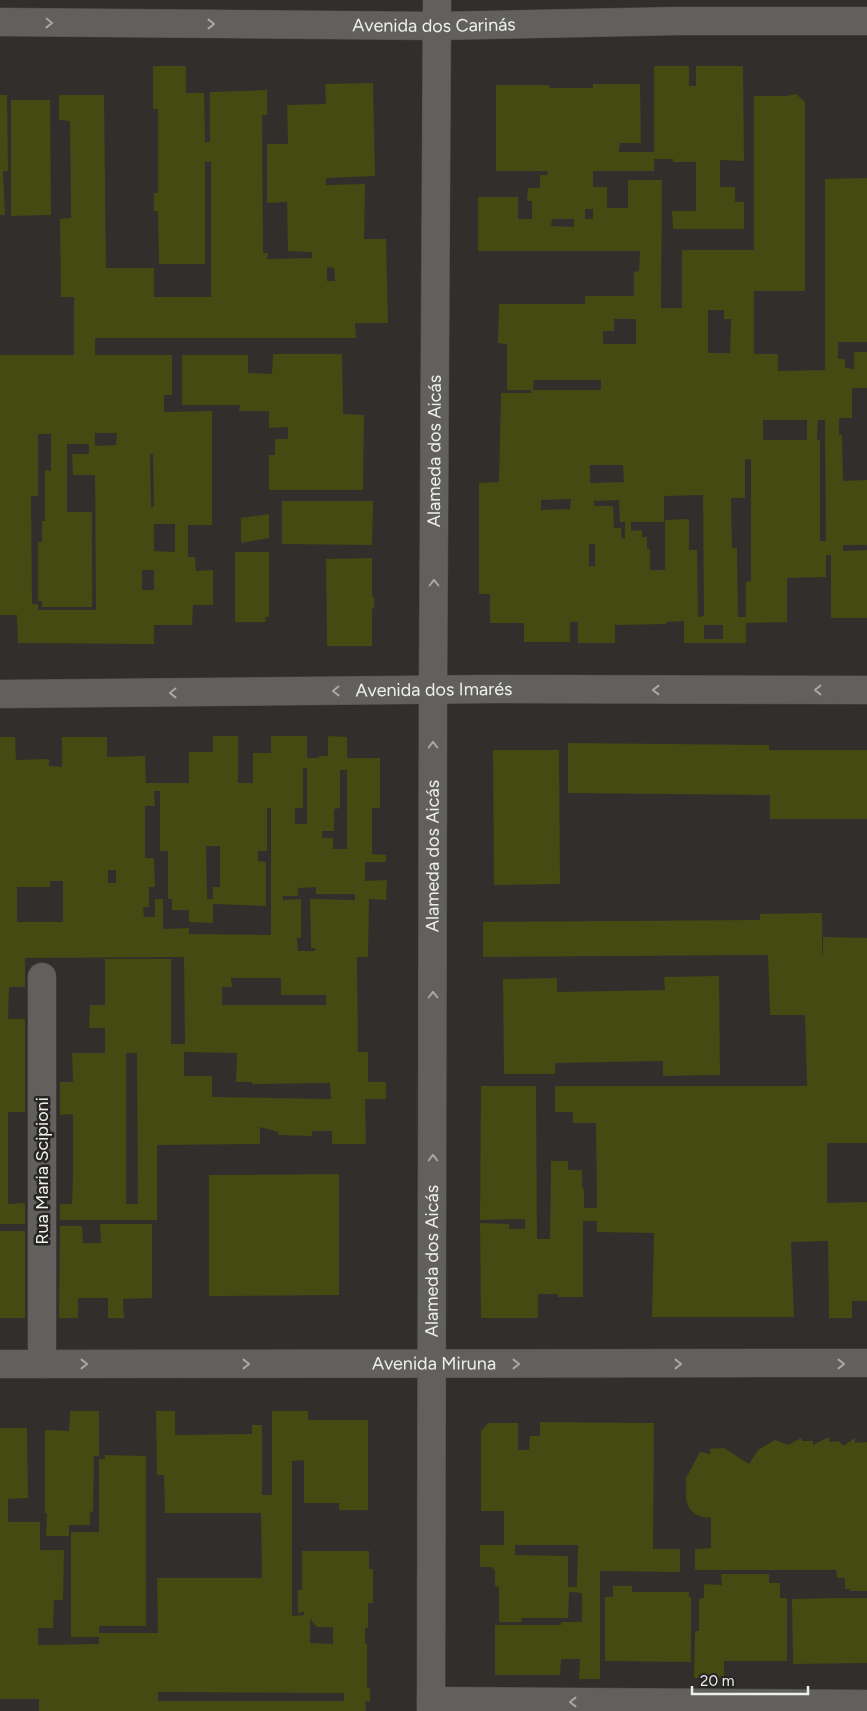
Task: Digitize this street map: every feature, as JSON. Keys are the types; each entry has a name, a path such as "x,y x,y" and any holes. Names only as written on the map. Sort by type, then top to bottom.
{"street":[{"name":"Avenida dos Carinás","path":"0,22 437,13 679,21 867,21"},
{"name":"Alameda dos Aicás","path":"431,1706 433,690 437,13"},
{"name":"Avenida dos Imarés","path":"0,694 433,690 867,690"},
{"name":"Rua Maria Scipioni","path":"42,977 42,1364"},
{"name":"Avenida Miruna","path":"0,1364 867,1364"},
{"path":"431,1706 867,1704"}],"building":[{"path":"153,66 186,66 186,93 204,93 205,142 210,142 210,92 267,90 267,115 262,115 263,253 268,253 267,259 312,258 312,252 288,251 287,202 267,203 267,144 288,144 287,105 326,104 325,84 373,83 375,176 326,178 326,185 365,184 364,239 386,239 388,323 355,323 356,338 95,338 95,355 172,355 172,395 164,395 164,412 212,411 212,525 188,525 188,557 195,557 196,571 213,570 213,605 193,605 192,625 154,625 154,644 18,643 17,615 0,615 0,355 74,355 74,297 61,297 60,219 71,218 70,121 59,120 59,95 104,95 106,268 154,268 154,297 211,297 211,162 205,162 205,264 159,264 158,211 154,211 154,193 158,193 158,109 153,109","holes":["327,267 334,268 335,281 327,281","95,433 117,433 116,445 95,446","38,434 51,434 51,471 45,470 45,521 42,521 42,542 38,542 38,601 42,601 42,607 92,607 92,512 67,512 67,444 89,444 89,454 72,454 73,475 95,475 96,610 38,610 38,604 32,604 31,496 38,496","150,454 153,454 154,507 151,507","154,524 175,524 175,552 154,551","142,570 154,570 154,590 142,590"]},
{"path":"654,66 689,66 689,86 696,86 696,66 743,66 744,161 720,160 720,187 735,187 735,202 744,202 744,229 673,229 672,211 696,211 696,162 673,162 673,159 654,159 654,171 593,171 593,187 607,187 607,208 628,208 628,180 662,180 661,308 682,308 682,250 754,250 754,96 787,96 796,94 805,102 805,289 804,291 754,291 754,354 778,354 778,371 825,370 825,179 867,178 867,342 838,342 838,359 845,359 845,368 854,369 854,352 867,352 867,388 852,388 852,418 839,418 839,435 842,435 843,481 867,480 867,545 843,545 843,551 867,550 867,618 831,618 831,555 826,555 826,577 787,578 787,622 746,623 746,643 684,643 684,621 666,622 666,624 615,625 615,643 578,643 578,622 570,622 570,642 524,642 524,623 490,623 490,594 479,594 479,483 499,482 501,393 531,393 531,390 507,390 507,344 498,343 499,304 585,304 585,296 634,296 634,272 639,271 640,251 478,251 478,197 518,197 518,219 532,219 532,201 527,201 528,188 540,188 540,175 547,175 548,171 496,171 496,85 549,85 550,88 593,88 593,84 640,84 641,143 620,143 619,152 654,152","holes":["585,209 593,209 593,219 585,219","552,219 574,219 574,227 551,226","708,310 724,310 724,319 731,319 730,353 708,353","614,319 636,319 636,344 603,344 603,331 614,331","534,380 601,380 601,390 533,390","763,420 807,420 807,440 763,440","818,420 825,420 826,541 820,541 820,440 817,440","751,459 751,581 746,582 746,617 738,617 737,548 732,548 731,498 745,498 745,460","590,465 623,465 624,482 590,483","703,495 704,616 698,617 697,550 689,550 689,519 665,520 665,570 650,570 650,549 647,549 647,537 642,537 642,530 631,531 631,522 664,522 664,496","571,499 570,509 541,510 541,500","619,500 620,522 625,522 625,538 622,539 621,528 614,528 613,506 594,506 594,501","589,544 595,544 595,566 589,566","704,625 723,625 723,639 704,639"]},
{"path":"0,95 7,95 8,171 3,171 5,215 0,215"},
{"path":"11,100 50,100 51,215 11,216"},
{"path":"273,354 342,354 343,414 364,415 363,490 269,490 269,455 275,455 275,439 288,439 288,427 269,428 269,411 239,411 240,405 182,405 182,355 248,355 248,373 272,374"},
{"path":"282,501 373,501 372,545 282,544"},
{"path":"269,514 269,538 241,543 241,518"},
{"path":"235,552 269,552 269,617 265,617 266,622 235,622"},
{"path":"372,558 372,597 374,597 374,609 372,608 372,646 327,646 326,559"},
{"path":"213,736 238,736 238,783 253,783 253,753 271,753 271,736 307,736 307,758 328,756 328,736 347,737 347,758 380,758 380,808 372,808 372,854 386,855 386,862 365,862 365,881 387,880 386,900 369,899 368,957 357,957 358,1052 368,1052 368,1082 386,1082 386,1099 365,1099 366,1144 332,1144 332,1131 312,1131 312,1136 278,1135 279,1132 260,1127 260,1144 157,1145 157,1220 60,1220 60,1204 72,1204 73,1114 60,1115 60,1082 73,1082 72,1053 105,1053 105,1028 89,1028 90,1005 105,1005 105,959 171,959 171,1044 185,1044 184,957 25,958 25,987 9,987 8,1019 25,1019 25,1112 8,1112 8,1204 25,1203 25,1224 0,1224 0,737 15,737 16,760 49,759 49,766 62,767 62,737 107,737 107,757 145,756 146,783 189,783 189,752 213,752","holes":["303,768 307,768 307,824 295,824 295,808 303,808","340,770 347,770 347,849 333,849 333,838 322,838 322,831 334,831 334,809 340,808","154,791 160,791 160,851 168,851 168,899 172,899 172,910 189,910 189,922 213,923 213,904 266,906 266,862 258,861 258,851 267,851 267,808 271,808 271,935 189,934 189,928 163,929 163,899 155,899 155,917 144,917 143,907 149,907 149,887 155,887 154,858 145,858 145,806 155,806","206,846 220,846 220,887 213,887 213,899 207,899","108,870 116,870 116,883 108,883","50,881 63,881 63,922 17,922 17,887 50,887","316,887 316,894 355,894 355,900 310,899 311,948 315,948 315,951 298,951 297,938 301,938 301,899 283,900 283,896 298,896 298,888","231,978 281,978 281,995 326,995 326,1005 222,1005 222,987 232,987","184,1052 237,1053 236,1082 252,1082 252,1084 330,1083 331,1099 212,1097 212,1076 184,1076","126,1053 137,1053 138,1204 126,1204"]},
{"path":"568,743 769,745 769,750 867,750 867,819 770,819 770,795 568,793"},
{"path":"493,750 559,750 560,884 494,885"},
{"path":"822,913 822,955 823,937 867,938 867,1143 827,1143 827,1203 867,1202 867,1301 852,1301 852,1318 829,1318 828,1241 791,1242 794,1317 652,1317 654,1233 597,1232 597,1221 583,1221 583,1297 558,1297 558,1294 538,1294 538,1318 481,1318 480,1223 509,1224 509,1229 525,1229 525,1219 480,1220 481,1086 536,1086 537,1239 550,1239 551,1161 568,1161 568,1170 582,1170 584,1208 597,1208 596,1123 573,1123 573,1112 555,1112 555,1086 807,1086 805,1015 770,1015 768,955 483,957 483,922 760,920 760,914"},
{"path":"719,976 720,1075 663,1076 663,1061 555,1063 555,1074 504,1074 503,979 557,978 557,992 665,990 664,977"},
{"path":"339,1174 339,1295 209,1296 209,1175"},
{"path":"100,1224 152,1224 152,1298 123,1299 124,1318 108,1318 108,1298 78,1298 78,1318 59,1318 60,1226 82,1226 83,1243 101,1243"},
{"path":"0,1231 25,1231 25,1318 0,1318"},
{"path":"70,1411 99,1411 99,1456 94,1456 93,1512 90,1511 90,1525 69,1525 69,1536 46,1536 45,1430 69,1431"},
{"path":"156,1411 175,1411 175,1435 252,1434 252,1425 262,1425 262,1495 272,1495 272,1411 308,1411 308,1420 368,1420 368,1510 339,1510 339,1503 304,1503 304,1460 292,1461 292,1616 304,1615 304,1612 298,1613 298,1590 302,1590 302,1551 369,1551 369,1569 373,1569 373,1603 368,1603 368,1628 365,1628 367,1688 370,1688 370,1702 365,1701 366,1711 39,1711 39,1699 0,1699 0,1428 27,1428 28,1498 8,1499 8,1522 40,1522 40,1550 64,1550 63,1600 54,1600 53,1628 38,1628 38,1645 99,1644 99,1637 71,1637 71,1532 99,1532 99,1459 105,1459 105,1455 146,1456 146,1626 99,1626 99,1633 158,1633 157,1578 262,1578 261,1513 165,1513 164,1475 157,1475","holes":["310,1619 317,1627 333,1627 333,1644 310,1643","158,1692 344,1693 344,1701 158,1701"]},
{"path":"540,1422 654,1423 653,1549 680,1549 680,1572 600,1571 600,1679 579,1679 580,1659 561,1659 560,1675 495,1675 495,1625 561,1625 561,1622 582,1622 582,1593 569,1592 568,1618 521,1618 522,1622 499,1622 499,1587 495,1586 495,1571 492,1567 480,1567 480,1545 504,1545 504,1511 481,1511 481,1431 488,1423 518,1423 518,1450 529,1450 530,1436 540,1436","holes":["515,1545 578,1545 577,1587 568,1587 568,1556 515,1555"]},
{"path":"829,1437 829,1442 839,1441 843,1446 855,1438 855,1443 867,1442 867,1591 850,1591 850,1589 845,1589 845,1578 837,1578 836,1570 695,1570 695,1549 711,1548 711,1518 695,1514 689,1508 686,1499 686,1478 700,1452 710,1454 711,1451 709,1449 724,1448 749,1464 758,1450 775,1440 788,1445 801,1438 802,1441 813,1441 813,1445"},
{"path":"721,1574 769,1574 769,1583 780,1583 780,1598 787,1598 787,1661 724,1661 724,1678 694,1678 695,1631 699,1631 699,1599 704,1598 704,1584 722,1585"},
{"path":"613,1586 632,1586 632,1592 689,1592 689,1598 691,1597 691,1662 605,1661 605,1597 613,1597"},
{"path":"867,1598 867,1663 793,1664 792,1599"}]}
